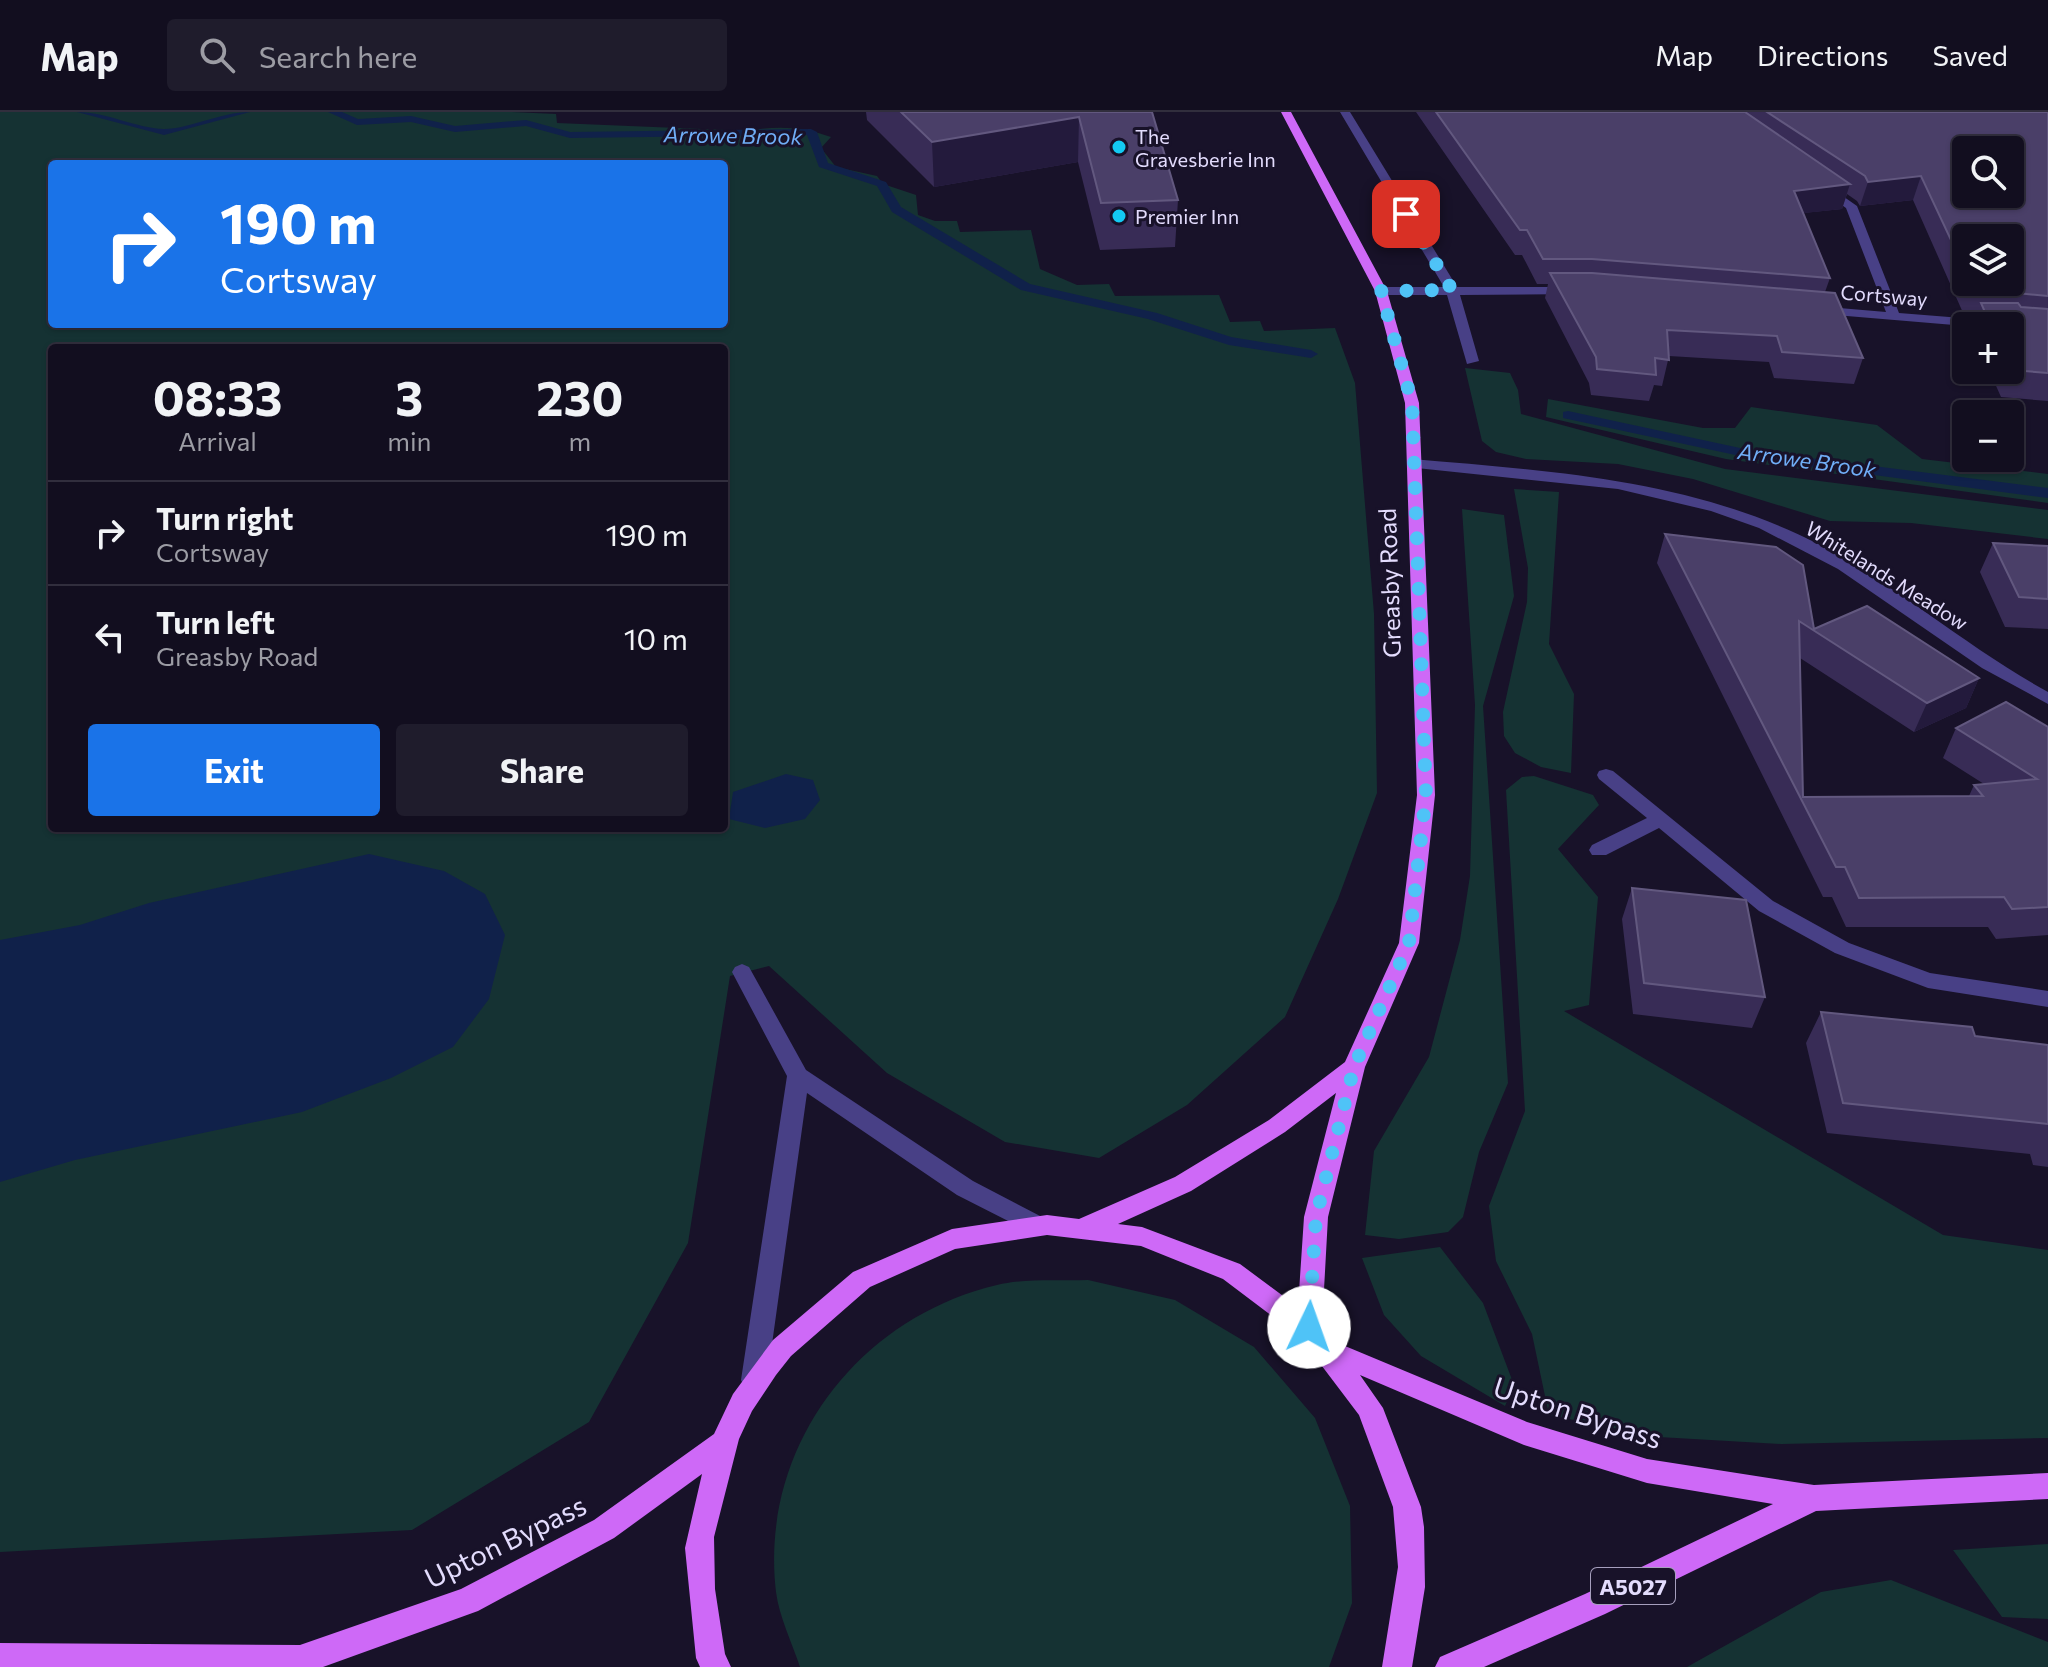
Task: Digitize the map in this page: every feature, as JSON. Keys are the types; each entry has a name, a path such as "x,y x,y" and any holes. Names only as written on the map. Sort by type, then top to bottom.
{"main road":[{"name":"Greasby Road","path":"1286,112 1381,291 1412,403 1426,795 1409,943 1354,1067 1316,1217 1309,1327"},
{"name":"Greasby Road","path":"1088,1226 1183,1184 1277,1126 1354,1067"},
{"path":"716,1667 711,1658 699,1548 721,1444 754,1380 809,1317 876,1268 953,1237 1034,1224 1088,1226 1149,1236 1207,1257 1262,1288 1309,1327 1332,1352 1379,1424 1407,1508 1412,1600 1397,1667"},
{"name":"Upton Bypass","path":"1332,1352 1524,1433 1633,1467 1814,1498 2048,1486"},
{"name":"Upton Bypass","path":"0,1657 311,1664 468,1601 604,1529 721,1444"},
{"name":"Upton Bypass","path":"1450,1667 1595,1604 1814,1498"}],"street":[{"path":"1345,112 1452,290 1472,361"},
{"path":"1814,181 1851,206 1894,316"},
{"path":"1381,291 1586,291"},
{"name":"Cortsway","path":"1802,308 2048,329"},
{"name":"Whitelands Meadow","path":"1412,464 1597,479 1708,502 1813,548 2048,699"},
{"path":"1606,775 1766,906 1842,948 1928,980 2048,999"},
{"path":"1599,850 1661,819"},
{"path":"742,972 798,1076 965,1188 1034,1224"},
{"path":"754,1380 798,1076"}],"green space":[{"path":"0,112 512,112 556,114 557,123 750,131 801,129 831,137 821,148 836,167 877,176 883,184 916,195 918,215 935,221 957,221 960,232 1031,230 1040,269 1077,285 1109,284 1115,296 1219,295 1230,322 1260,321 1264,331 1335,328 1355,383 1374,614 1377,793 1338,899 1285,1017 1187,1105 1099,1158 1005,1142 887,1073 769,966 730,976 688,1243 589,1422 412,1530 0,1552"},
{"path":"1465,368 1510,373 1518,390 1521,414 1725,469 2048,510 2048,539 1911,523 1830,521 1693,479 1618,464 1526,459 1496,452 1482,441"},
{"path":"1548,399 1703,428 1735,428 1751,407 1877,425 1922,459 1952,463 1952,472 2048,474 2048,503 1726,459 1546,417"},
{"path":"1514,489 1559,492 1549,644 1574,694 1571,773 1541,767 1515,753 1504,736 1503,712 1527,602 1528,568"},
{"path":"1462,509 1504,515 1514,596 1483,706 1508,1083 1479,1152 1463,1217 1448,1232 1399,1239 1365,1235 1374,1151 1429,1057 1460,940 1470,876 1475,705"},
{"path":"1534,776 1593,795 1599,805 1558,849 1598,897 1589,1005 1564,1011 1943,1235 2048,1250 2048,1438 1781,1444 1659,1437 1549,1415 1532,1334 1496,1261 1489,1206 1525,1111 1506,790 1522,777"},
{"path":"1440,1247 1483,1303 1514,1385 1505,1406 1421,1356 1384,1315 1362,1258"},
{"path":"1088,1280 1175,1300 1254,1347 1315,1418 1350,1506 1352,1603 1329,1667 800,1667 776,1592 775,1539 784,1488 802,1440 828,1397 861,1359 901,1327 947,1302 1008,1283"},
{"path":"2048,1544 2048,1619 2002,1617 1953,1550"},
{"path":"1891,1580 2048,1642 2048,1667 1687,1667 1821,1592"}],"water":[{"path":"786,774 813,780 820,800 805,819 765,828 729,819 733,792"},
{"path":"369,854 444,871 485,894 505,935 489,999 453,1047 391,1078 302,1112 75,1160 0,1182 0,940 80,925 149,903"}],"building":[{"path":"901,112 1152,112 1178,200 1101,203 1079,117 932,142"},
{"path":"1436,112 1745,112 1850,184 1794,191 1830,278 1592,259 1543,259 1527,230 1520,230"},
{"path":"1767,112 2048,112 2048,296 2024,294 2024,224 1952,224 1952,242 1921,176 1868,182 1865,176"},
{"path":"1550,273 1592,273 1835,293 1863,358 1782,352 1777,336 1667,330 1669,360 1655,358 1656,375 1597,369 1596,357"},
{"path":"1981,303 2018,303 2021,307 2048,309 2048,373 2024,371 2024,312 1985,312"},
{"path":"1665,534 1776,547 1803,565 1814,629 1867,606 1979,678 1927,703 1799,621 1803,797 1983,796 1974,785 2037,779 1956,728 2006,702 2048,727 2048,907 2012,909 2004,897 1859,898 1845,867 1836,867"},
{"path":"1993,543 2048,546 2048,599 2019,597"},
{"path":"1632,888 1746,900 1765,997 1644,983"},
{"path":"1821,1012 1972,1027 1975,1036 2048,1045 2048,1124 1843,1103"}],"waterway":[{"name":"Arrowe Brook","path":"82,112 164,132 245,112"},
{"name":"Arrowe Brook","path":"333,112 357,122 411,119 455,129 526,123 570,135 811,132 823,165 882,184 896,209 1026,287 1152,316 1229,341 1311,354"},
{"name":"Arrowe Brook","path":"1568,415 1754,455 2048,493"}],"place":[{"name":"The Gravesberie Inn","path":"1119,147"},
{"name":"Premier Inn","path":"1119,216"}],"route":[{"path":"1309,1327 1316,1217 1354,1067 1409,943 1426,795 1412,403 1381,291 1452,290 1406,214"}]}
